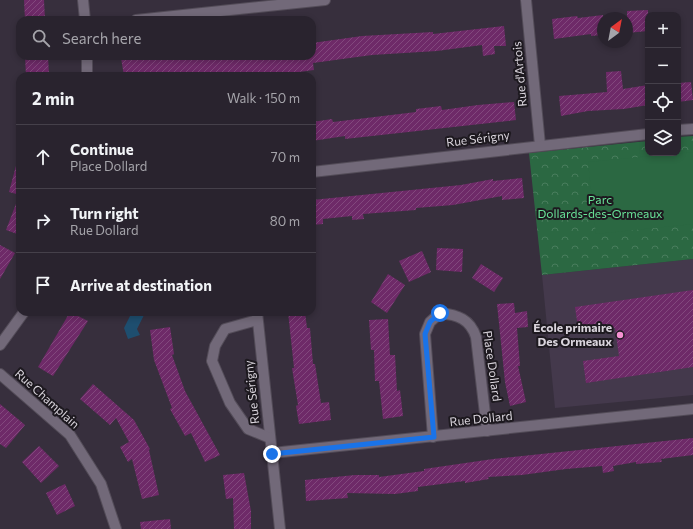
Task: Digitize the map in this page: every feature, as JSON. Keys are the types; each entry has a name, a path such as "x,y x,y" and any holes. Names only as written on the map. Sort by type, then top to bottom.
{"street":[{"path":"83,0 85,16"},
{"path":"174,16 325,0"},
{"name":"Rue d'Artois","path":"526,0 540,145"},
{"path":"87,60 87,72"},
{"path":"681,130 693,129"},
{"name":"Rue Sérigny","path":"316,172 645,134"},
{"name":"Place Dollard","path":"434,437 425,334 430,322 440,313 462,318 473,328 476,337 487,431"},
{"path":"0,345 21,316"},
{"name":"Rue Sérigny","path":"270,438 248,428 230,402 212,361 215,346 225,329 257,316 280,529"},
{"name":"Rue Champlain","path":"0,374 70,435 102,484 116,529"},
{"name":"Rue Dollard","path":"272,454 693,409"}],"shaded area":[{"name":"École primaire Des Ormeaux","path":"693,259 693,395 555,408 542,275"}],"green space":[{"name":"Parc Dollards-des-Ormeaux","path":"693,136 693,259 542,275 529,153 645,141 645,156 681,156 681,137"},
{"path":"693,152 693,224 596,234 588,162 651,156 681,156 681,153"}],"water":[{"path":"130,316 144,316 137,329 140,335 128,339 124,328"}],"building":[{"path":"24,0 44,0 45,16 25,16"},
{"path":"648,10 648,12 645,12 645,31 633,32 633,12 627,11"},
{"path":"577,16 578,18 597,16 597,36 591,36 591,34 554,39 552,19"},
{"path":"504,26 506,46 494,46 495,54 483,56 482,45 437,51 372,55 313,63 314,70 299,72 123,72 121,60 316,60 316,42 362,36 433,32 433,34"},
{"path":"25,60 48,60 49,72 26,72"},
{"path":"621,71 623,89 645,85 645,106 624,109 588,111 561,116 559,96 607,92 606,72"},
{"path":"691,82 693,100 681,102 681,83"},
{"path":"514,102 516,120 345,139 345,136 316,140 316,121 332,119 333,122 416,112 416,109 441,106 442,110"},
{"path":"16,166 16,194 9,192"},
{"path":"522,178 524,198 502,200 502,196 453,205 416,208 416,210 363,214 364,219 352,220 352,216 323,219 323,224 316,225 316,200 461,185 493,179 493,181"},
{"path":"16,204 16,234 6,230"},
{"path":"0,245 15,253 0,279"},
{"path":"437,248 463,249 462,272 436,270"},
{"path":"422,251 431,272 409,282 399,261"},
{"path":"481,264 503,278 494,292 472,278"},
{"path":"388,274 405,285 387,313 371,302"},
{"path":"693,290 693,367 586,383 583,361 619,356 615,328 579,334 575,307"},
{"path":"514,303 515,313 527,311 528,327 517,328 520,366 518,366 526,402 510,406 505,382 497,304"},
{"path":"68,316 78,316 88,321 53,376 38,367"},
{"path":"288,316 306,316 307,328 310,328 313,364 315,364 321,403 329,402 331,420 299,424 296,406 298,405 292,368 294,368"},
{"path":"388,319 390,355 395,355 397,391 400,390 403,416 383,419 379,381 375,381 374,350 371,350 369,320"},
{"path":"170,327 174,354 172,355 185,391 220,455 205,462 191,433 185,436 170,409 172,408 154,360 150,330"},
{"path":"93,384 134,420 150,449 159,495 142,499 132,459 128,462 120,447 129,442 116,418 110,425 80,399"},
{"path":"0,404 25,425 6,448 0,444"},
{"path":"693,438 693,455 661,459 662,462 636,464 636,462 613,466 614,471 603,473 602,466 566,469 522,475 488,477 489,479 465,483 465,481 418,487 418,491 395,494 347,493 348,498 306,501 305,480 355,475 379,475 379,477 493,459"},
{"path":"39,446 59,466 41,483 22,462"},
{"path":"244,473 251,511 251,529 234,529 233,498 226,499 223,475"},
{"path":"65,484 75,506 57,515 46,493"},
{"path":"170,519 171,529 141,529 140,522"}],"place":[{"name":"École primaire Des Ormeaux","path":"620,335"}],"route":[{"path":"272,454 434,437 425,334 430,322 440,313"}]}
